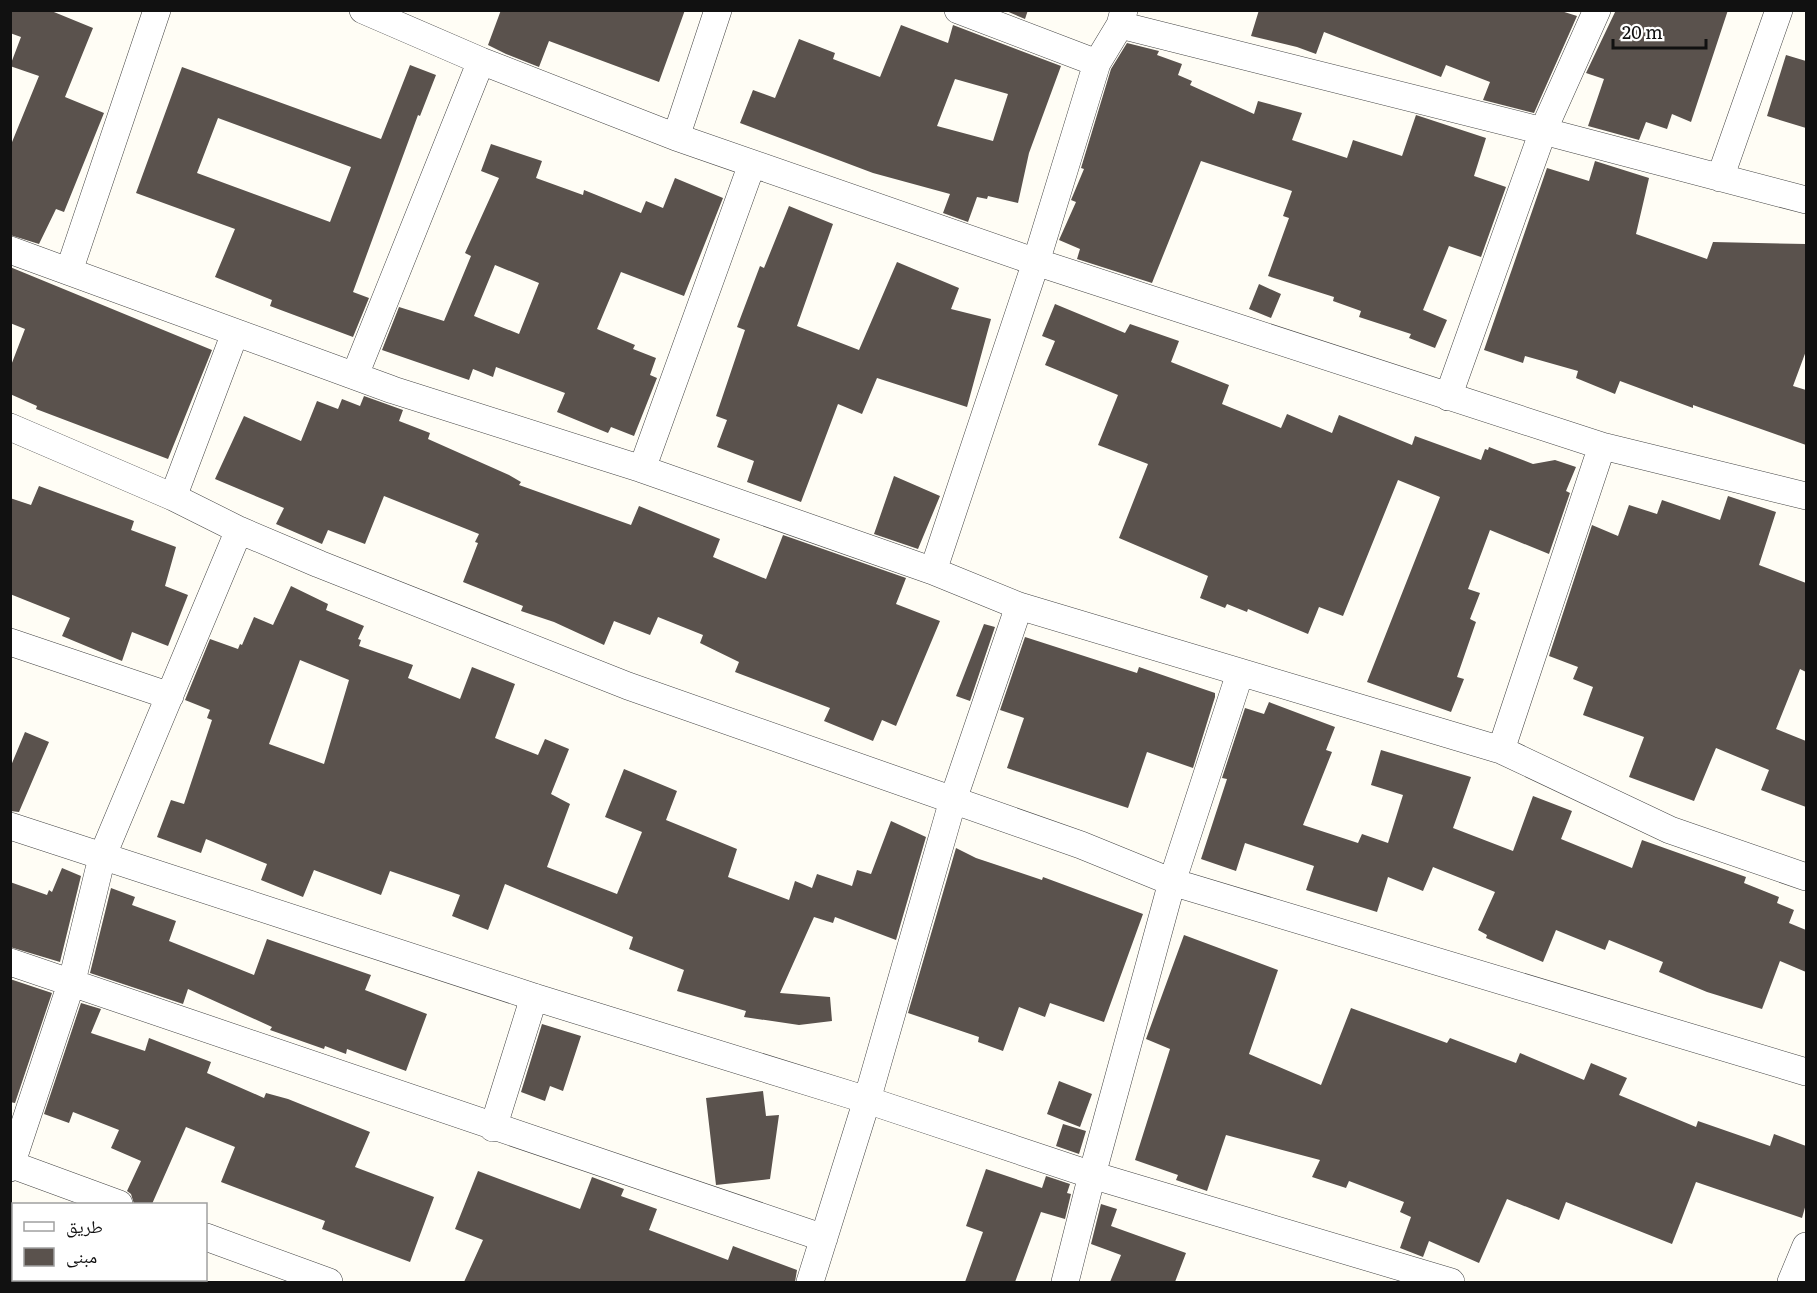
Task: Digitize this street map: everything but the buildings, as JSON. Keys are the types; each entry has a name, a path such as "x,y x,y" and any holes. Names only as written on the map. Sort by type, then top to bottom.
{"street":[{"path":"69,271 158,10"},
{"path":"363,10 481,61 676,137 1036,262 1602,446 1806,496"},
{"path":"676,137 718,10"},
{"path":"958,10 1097,63"},
{"path":"1448,397 1543,131 1597,10"},
{"path":"1719,178 1779,10"},
{"path":"933,571 1036,262 1097,63 1122,18 1806,200"},
{"path":"355,375 481,61"},
{"path":"642,469 752,164"},
{"path":"10,250 393,390 642,469 933,571 1019,606 1501,750 1670,830 1806,877"},
{"path":"173,497 235,333"},
{"path":"10,427 173,497 239,530 319,564 628,686 1081,845 1172,882 1806,1072"},
{"path":"1501,750 1602,446"},
{"path":"117,1203 11,1166 72,981 102,857 239,530"},
{"path":"810,1282 867,1100 953,801 1019,606"},
{"path":"10,642 170,696"},
{"path":"1065,1282 1172,882 1240,673"},
{"path":"10,826 534,997 867,1100 1092,1175 1451,1282"},
{"path":"10,962 72,981 493,1128 824,1238"},
{"path":"493,1128 534,997"},
{"path":"207,1236 329,1282"},
{"path":"1791,1282 1806,1246"}]}
